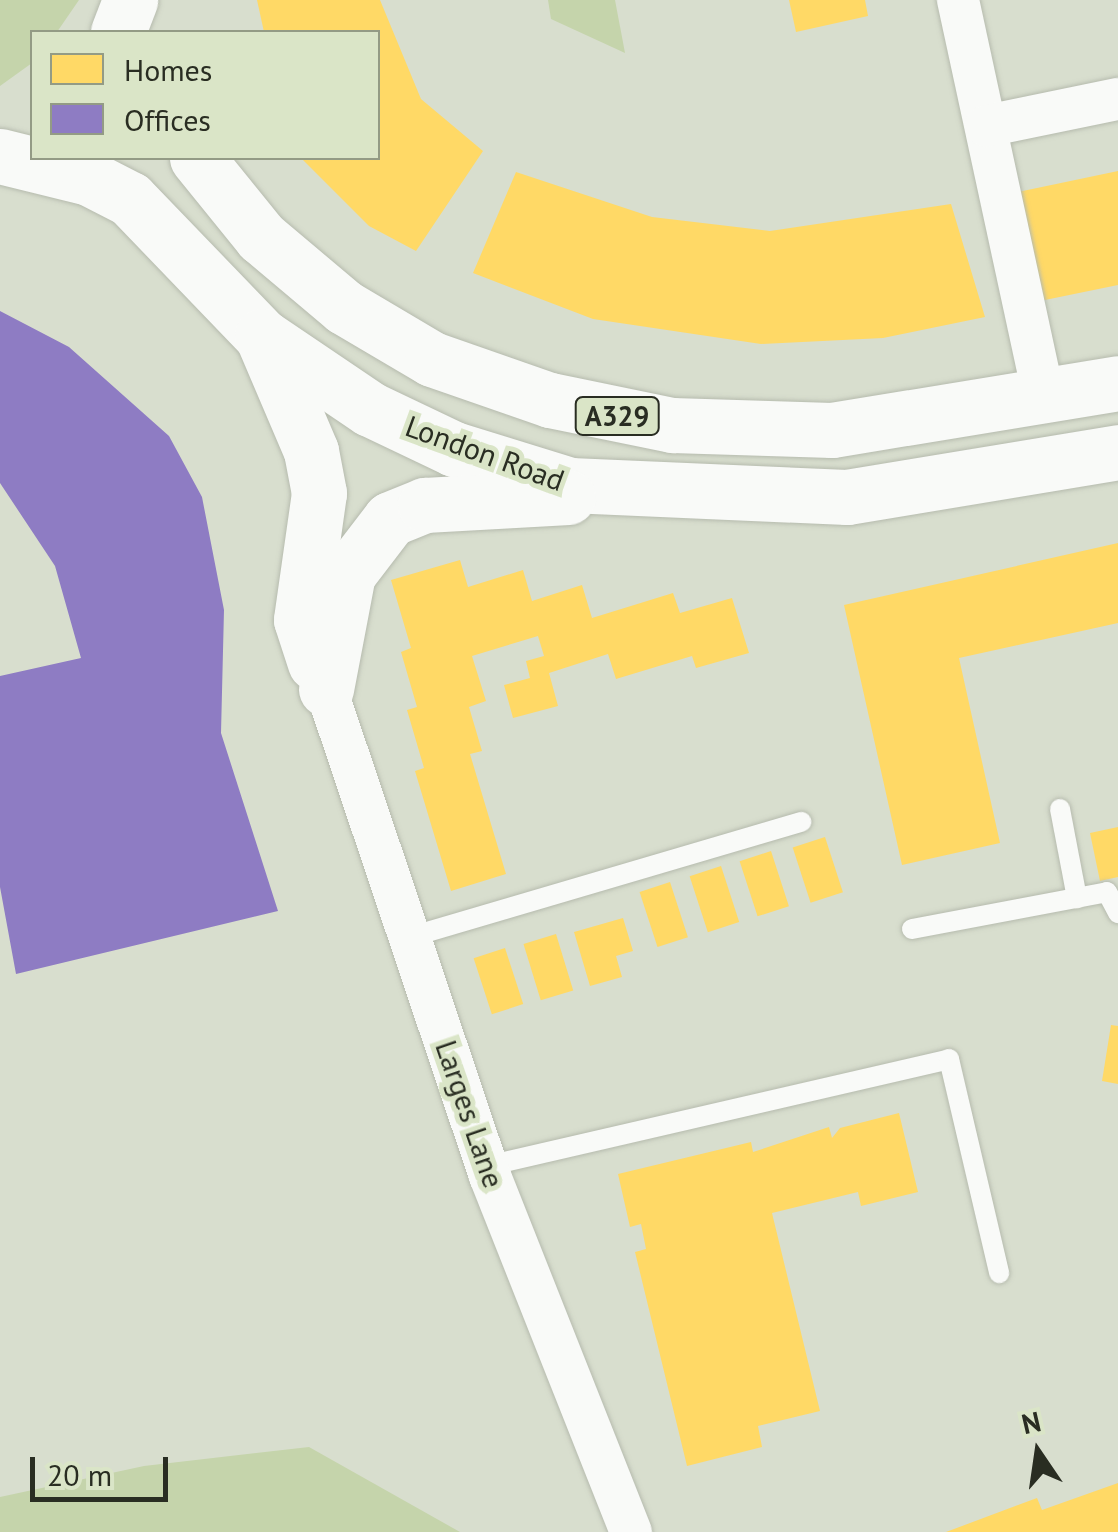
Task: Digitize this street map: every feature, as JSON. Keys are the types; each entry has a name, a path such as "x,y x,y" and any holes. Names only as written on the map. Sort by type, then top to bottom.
{"main road":[{"path":"119,30 130,0"},
{"path":"152,0 159,30"},
{"path":"0,135 30,119"},
{"name":"London Road","path":"0,156 90,178 130,199 262,336 370,409 454,449 621,492 847,496 1118,452"},
{"name":"A329","path":"200,160 261,237 344,307 432,358 566,404 672,425 832,430 1118,384"},
{"path":"262,336 314,465 320,519 301,620 326,688"},
{"path":"326,688 348,574 390,519 425,504 621,492"}],"street":[{"path":"958,0 1038,370"},
{"path":"986,126 1118,99"},
{"name":"Larges Lane","path":"326,688 487,1166 631,1532"}],"lane":[{"path":"1060,809 1076,898"},
{"path":"410,937 801,822"},
{"path":"912,929 1107,892 1118,914"},
{"path":"487,1166 949,1059 999,1274"}],"green space":[{"path":"0,0 79,0 58,30 30,30 30,64 0,86"},
{"path":"548,0 615,0 625,53 551,19"},
{"path":"309,1447 460,1532 0,1532 0,1497 144,1466"}],"building: Homes":[{"path":"257,0 380,0 421,99 483,151 416,251 369,226 303,160 380,160 380,30 264,30"},
{"path":"789,0 865,0 868,16 796,32"},
{"path":"1118,171 1118,285 1040,301 1018,192"},
{"path":"516,172 652,217 770,231 951,204 985,317 883,338 761,344 593,319 473,273"},
{"path":"1118,543 1118,623 959,658 1000,843 902,865 844,605"},
{"path":"460,560 468,587 523,570 532,601 582,585 592,618 673,593 680,613 732,598 749,653 696,668 692,656 616,679 608,654 549,673 558,706 513,718 504,685 530,678 526,661 544,656 538,636 472,656 486,701 469,707 482,751 470,754 506,874 451,891 415,771 424,768 407,710 417,707 401,652 411,648 391,580"},
{"path":"1118,827 1118,877 1100,881 1090,833"},
{"path":"825,837 843,892 811,903 793,848"},
{"path":"771,851 789,906 758,916 740,861"},
{"path":"721,866 739,922 708,932 690,876"},
{"path":"670,882 688,937 657,947 640,892"},
{"path":"623,918 633,951 616,956 622,977 590,986 574,932"},
{"path":"556,934 573,990 541,1000 523,944"},
{"path":"505,948 523,1004 492,1014 474,958"},
{"path":"1111,1025 1118,1026 1118,1084 1102,1081"},
{"path":"899,1113 918,1192 861,1206 858,1192 772,1213 820,1411 758,1426 762,1447 687,1466 635,1252 646,1249 641,1224 630,1227 618,1174 751,1142 753,1152 829,1127 832,1138 840,1128"},
{"path":"1118,1483 1118,1532 946,1532 1037,1498 1042,1510"}],"building: Offices":[{"path":"0,311 69,347 169,436 202,497 224,610 221,733 278,911 16,974 0,887 0,676 81,658 55,566 0,483"}]}
